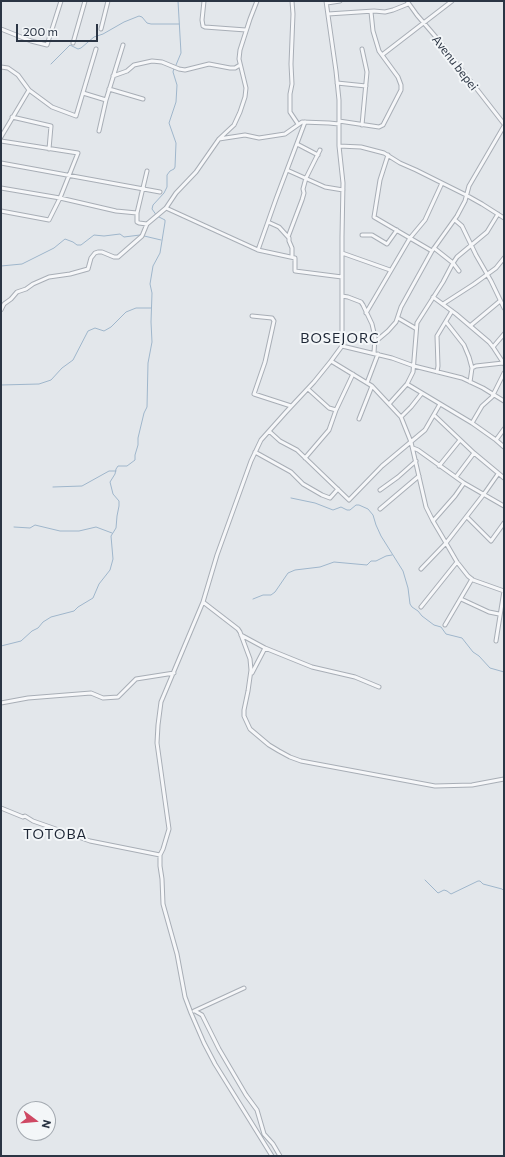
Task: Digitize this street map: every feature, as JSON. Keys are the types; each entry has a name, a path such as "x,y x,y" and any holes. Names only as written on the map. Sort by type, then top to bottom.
{"street":[{"path":"1,29 32,41 48,45 61,1"},
{"path":"73,43 85,1"},
{"path":"101,29 108,1"},
{"path":"204,1 202,20 203,26 246,30"},
{"path":"1,310 4,304 17,292 26,289 33,284 49,277 70,274 88,269 95,253 102,252 118,257 142,236 147,224 166,208 176,193 196,172 219,139 234,125 240,112 245,97 246,88 239,59 240,50 257,1"},
{"path":"292,1 294,14 290,112 298,124"},
{"path":"272,1156 215,1064 204,1043 185,997 177,954 163,904 160,855 169,829 157,743 158,725 161,702 188,642 203,602 217,555 255,452 261,440 269,430 308,389 332,361 342,346 343,190 337,83 327,2 340,1"},
{"path":"382,55 452,1"},
{"path":"328,14 385,12 393,10 408,2"},
{"name":"Avenu bepei","path":"408,2 504,125"},
{"path":"219,139 245,135 259,138 285,134 298,124 305,122 339,123 378,127 383,125 401,90 401,85 398,77 379,51 373,31 371,12"},
{"path":"99,131 109,89 123,45"},
{"path":"1,66 8,68 18,75 28,90 52,107 76,116 96,49"},
{"path":"362,49 367,72 362,125"},
{"path":"113,76 127,71 134,65 152,61 162,62 185,70 209,64 230,68 236,68 240,65"},
{"path":"337,83 366,86"},
{"path":"109,89 143,99"},
{"path":"1,137 2,132 28,90"},
{"path":"83,93 106,100"},
{"path":"12,117 51,126 49,148"},
{"path":"258,250 305,122"},
{"path":"375,342 388,331 398,318 401,308 433,249 455,220 465,201 469,186 504,125"},
{"path":"1,141 78,153 60,198 49,220 1,211"},
{"path":"297,144 318,155"},
{"path":"340,146 361,147 384,153 400,163 466,195 504,218"},
{"path":"288,237 302,200 306,178 320,150"},
{"path":"388,156 380,180 374,217 410,238 433,249 453,263 460,271"},
{"path":"1,163 160,192"},
{"path":"287,170 325,188 343,190"},
{"path":"147,171 137,212 137,222 147,224"},
{"path":"366,313 410,238 425,220 442,183"},
{"path":"1,188 60,198 116,211 137,212"},
{"path":"166,208 258,250 292,257"},
{"path":"389,404 407,384 413,372 417,323 457,257 487,232 498,214"},
{"path":"455,220 462,226 504,308"},
{"path":"268,222 279,227 288,237 292,248 292,257 295,258 295,271 342,277"},
{"path":"362,235 372,235 387,244 397,230"},
{"path":"342,253 390,270"},
{"path":"443,304 496,268 504,258"},
{"path":"342,296 361,302 363,305 372,324 375,337 374,353"},
{"path":"433,297 488,342 504,364"},
{"path":"470,326 500,301"},
{"path":"437,372 437,336 452,311"},
{"path":"252,316 272,318 274,321 265,362 254,394 291,406"},
{"path":"398,318 416,328"},
{"path":"446,322 464,344 472,368 470,382"},
{"path":"493,348 504,334"},
{"path":"342,346 378,354 414,366 462,378 493,393 504,401"},
{"path":"367,383 378,354"},
{"path":"332,361 372,386 401,417 413,448 426,507 432,521 457,562 468,576 472,579 504,591 496,641"},
{"path":"472,368 476,366 504,364"},
{"path":"472,423 482,406 492,397 504,373"},
{"path":"305,458 329,430 336,410 353,374"},
{"path":"407,384 472,423 504,447"},
{"path":"359,419 372,386"},
{"path":"308,389 329,408 336,410"},
{"path":"401,417 422,393"},
{"path":"269,430 280,441 297,450 350,500 382,466 425,430 440,404"},
{"path":"434,415 474,453 504,478"},
{"path":"496,440 504,428"},
{"path":"439,466 460,440"},
{"path":"413,448 464,483 504,506"},
{"path":"255,452 291,472 303,484 322,495 330,498 338,489"},
{"path":"456,477 474,453"},
{"path":"380,490 398,478 416,462"},
{"path":"421,569 446,543 498,474"},
{"path":"380,509 419,476"},
{"path":"432,521 455,496 464,483"},
{"path":"467,517 491,540 504,523"},
{"path":"421,607 457,562"},
{"path":"445,625 472,579"},
{"path":"461,599 489,612 500,614"},
{"path":"203,602 238,629 250,659 251,675"},
{"path":"241,635 264,648 312,667 354,678 380,687"},
{"path":"264,648 251,675 244,710 246,721 250,729 268,745 301,761 435,786 472,785 504,779"},
{"path":"1,703 28,698 91,693 103,698 118,697 136,679 174,673"},
{"path":"1,808 90,841 160,855"},
{"path":"191,1013 244,988"},
{"path":"195,1011 202,1016 246,1095 257,1110 264,1134 273,1144 280,1156"}],"waterway":[{"path":"176,65 181,53 178,1"},
{"path":"51,64 70,45 78,49 81,48 94,37 139,16 142,17 147,23 151,24 179,24"},
{"path":"1,646 21,641 51,617 74,611 93,598 99,584 110,570 113,559 111,536 116,528 119,506 119,501 113,494 110,482 118,466 127,466 135,460 138,438 144,413 147,407 148,363 152,342 152,293 150,284 153,266 160,253 165,222 165,220 157,216 152,209 153,205 164,193 167,187 167,175 175,167 176,143 169,123 176,102 177,85 173,72 174,68"},
{"path":"1,266 22,264 54,248 65,239 77,245 81,245 94,235 104,236 120,234 124,237 140,235 161,240"},
{"path":"1,385 39,384 51,380 62,368 73,360 88,331 95,328 104,331 111,327 126,312 136,308 151,308"},
{"path":"53,487 82,486 109,471 116,471"},
{"path":"291,498 315,503 333,510 341,507 350,510 356,505 368,509 373,515 381,536 403,571 408,588 410,604 412,607 434,625 441,627 446,634 462,638 473,652 490,668 504,672"},
{"path":"14,527 30,528 35,525 60,531 79,531 96,527 112,533"},
{"path":"253,599 263,595 271,595 275,592 288,573 295,570 320,567 334,562 367,565 371,561 376,561 392,555"},
{"path":"425,880 438,893 444,890 451,894 478,881 504,891"}],"district":[{"name":"BOSEJORC","path":"340,338"},
{"name":"TOTOBA","path":"55,834"}]}
